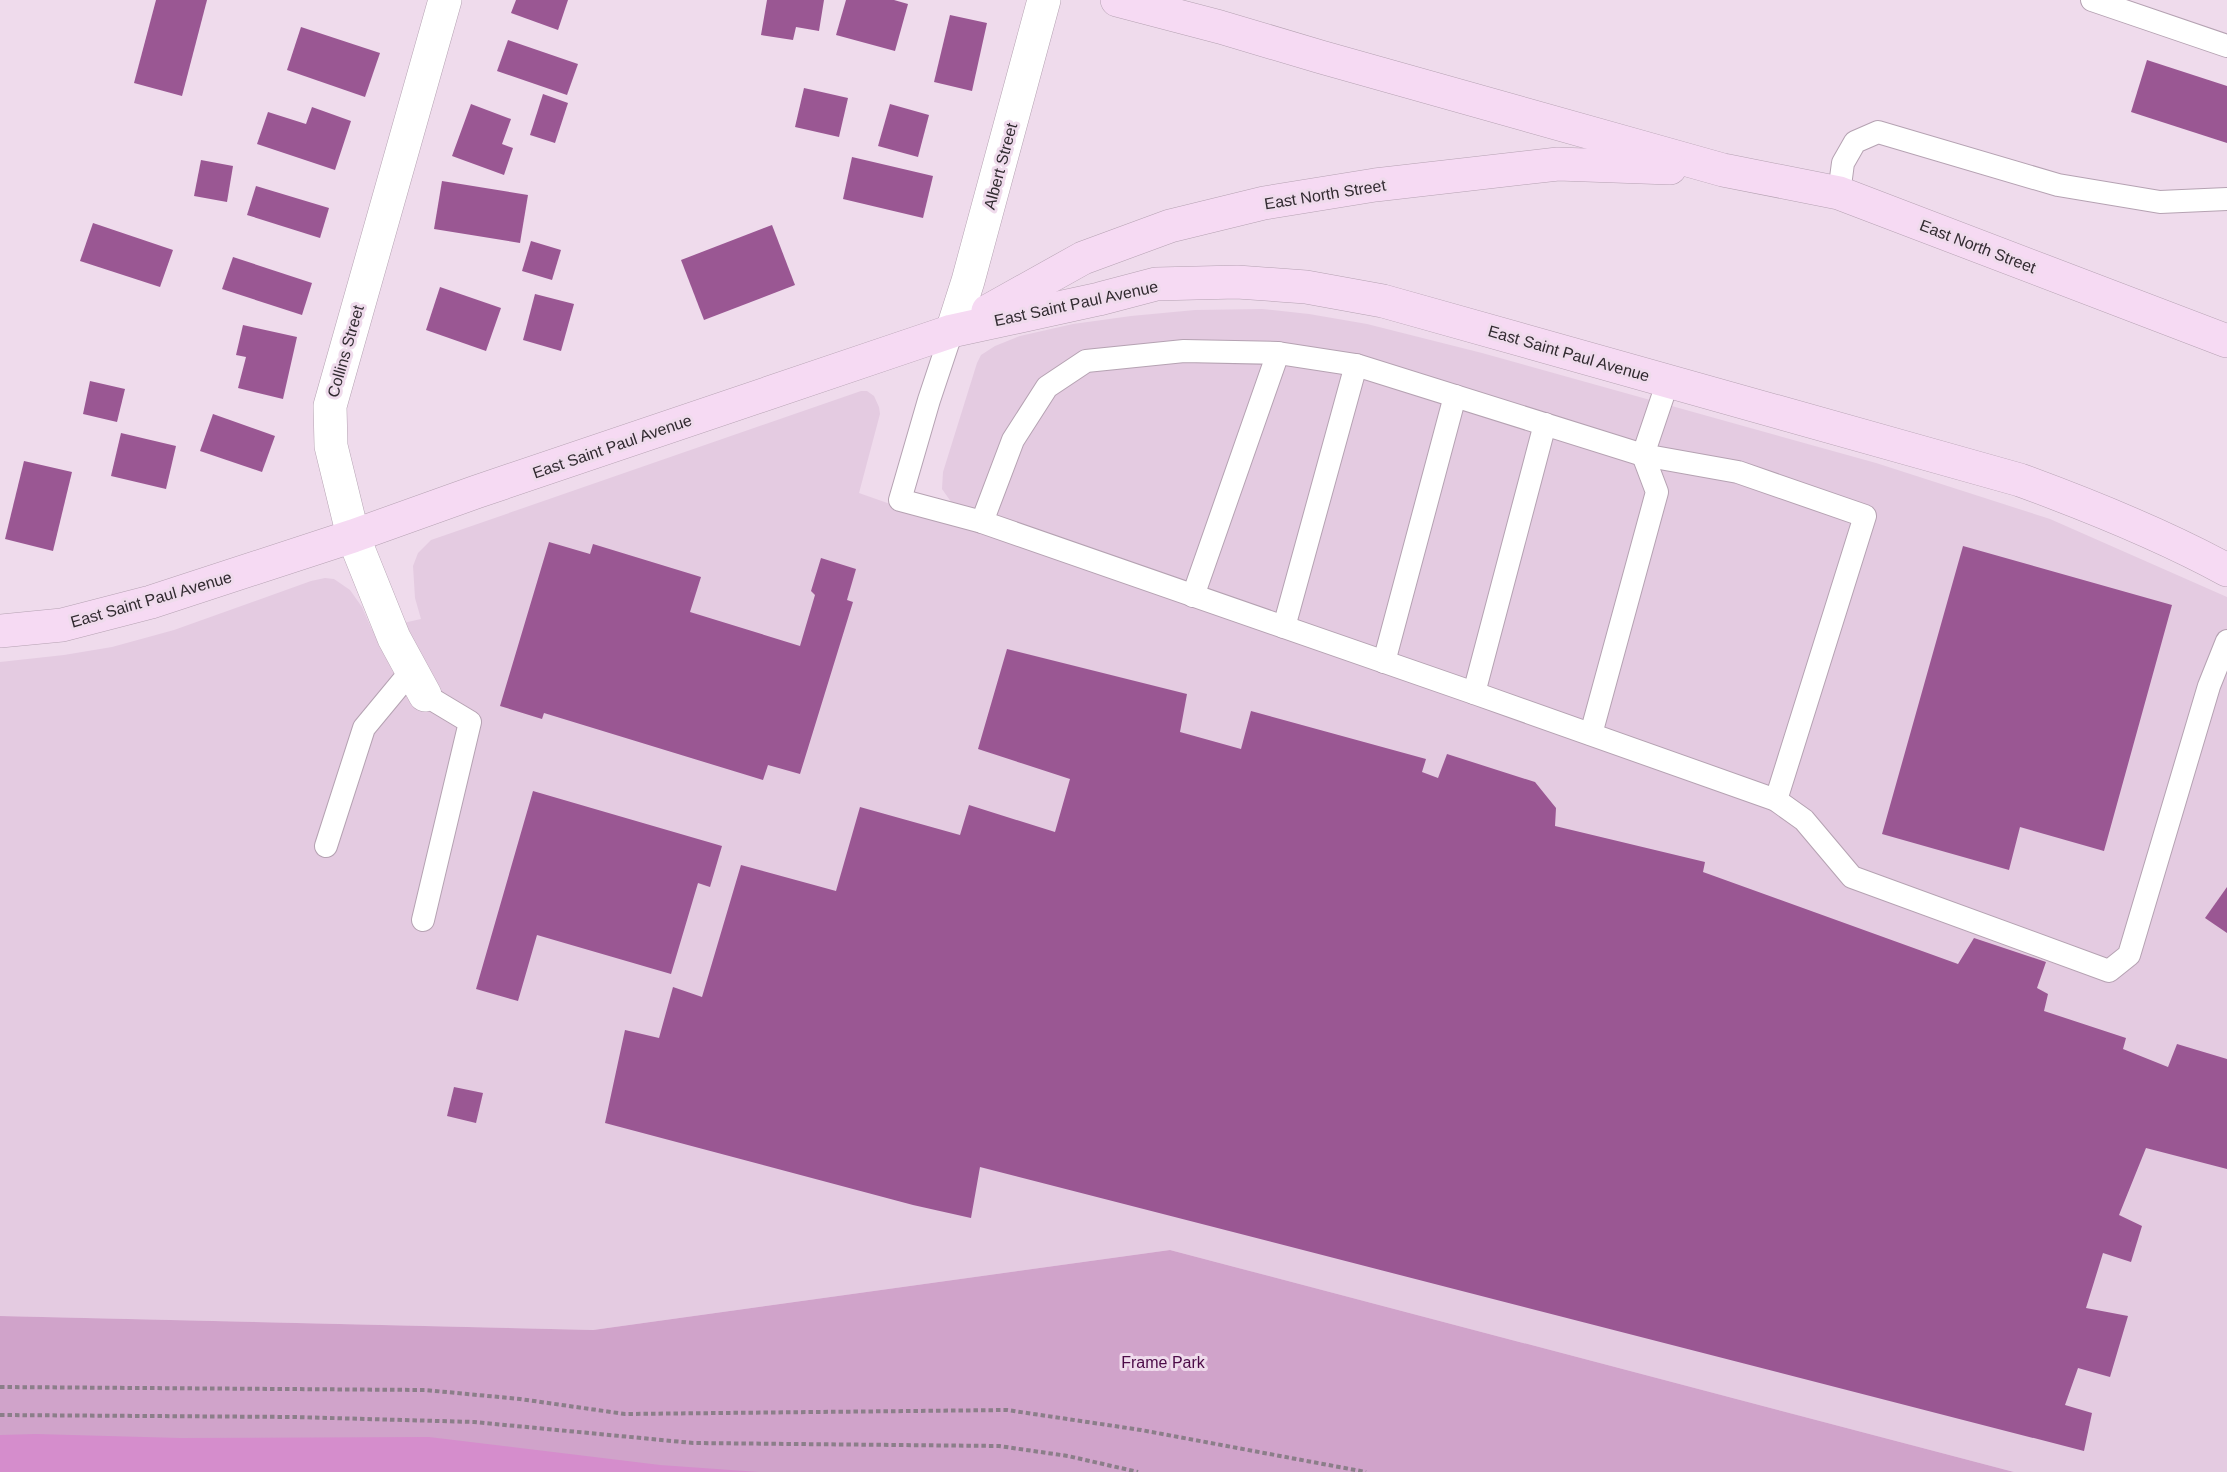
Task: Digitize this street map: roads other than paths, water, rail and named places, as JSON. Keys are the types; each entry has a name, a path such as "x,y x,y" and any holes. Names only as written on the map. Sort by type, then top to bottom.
{"main road":[{"name":"East North Street","path":"1117,0 1220,27 1333,61 1723,170 1839,193 2227,341"},
{"name":"East North Street","path":"952,331 1083,258 1170,226 1264,202 1375,185 1558,164 1723,170"},
{"name":"East Saint Paul Avenue","path":"0,631 62,624 104,616 151,602 353,536 476,492 952,331 1099,299 1156,284 1237,282 1306,287 1383,301 2020,480 2097,508 2201,555 2227,570"}],"street":[{"name":"Collins Street","path":"419,682 394,638 353,536 331,446 330,406 445,0"},
{"name":"Albert Street","path":"952,331 968,281 1044,0"}],"lane":[{"path":"2092,0 2227,46"},
{"path":"1839,193 1843,163 1855,142 1878,132 2058,185 2160,202 2227,199"},
{"path":"952,331 928,400 900,500 982,522 1776,800 1804,820 1852,877 2109,971 2129,955 2209,686 2227,641"},
{"path":"982,522 1013,440 1047,387 1086,361 1184,351 1278,353 1356,365 1643,455 1738,472 1865,516 1776,800"},
{"path":"1193,596 1278,353"},
{"path":"1284,627 1356,365"},
{"path":"1591,734 1657,492 1643,455 1668,381"},
{"path":"1384,662 1455,396"},
{"path":"1474,693 1545,424"},
{"path":"326,846 364,728 419,682 470,722 423,920"}],"park label":[{"name":"Frame Park","path":"1163,1362"}]}
